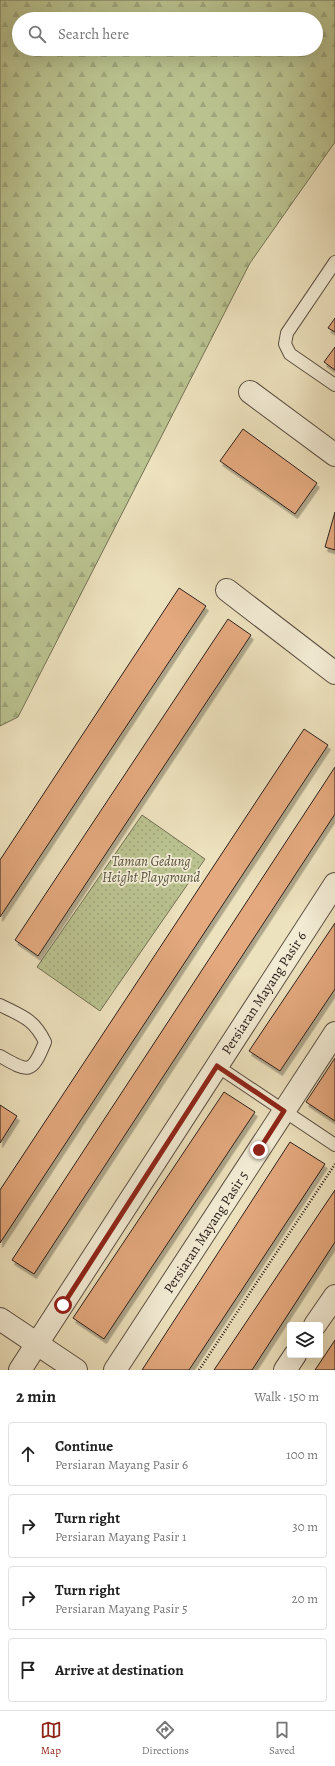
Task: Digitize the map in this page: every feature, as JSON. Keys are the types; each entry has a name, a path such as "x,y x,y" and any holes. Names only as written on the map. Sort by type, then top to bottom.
{"street":[{"path":"250,392 335,455"},
{"path":"227,590 335,673"},
{"name":"Persiaran Mayang Pasir 6","path":"20,1370 335,884"},
{"name":"Persiaran Mayang Pasir 5","path":"116,1370 335,1033"},
{"path":"317,1322 335,1296"},
{"path":"0,1319 76,1370"},
{"path":"285,1370 293,1358"}],"lane":[{"path":"335,262 287,333 285,344 290,354 335,385"},
{"path":"0,1005 29,1020 39,1029 45,1042 31,1068 23,1069 0,1056"},
{"path":"217,1066 335,1145"}],"path":[{"path":"199,1370 335,1164"}],"green space":[{"path":"0,0 335,0 335,142 250,263 18,717 0,726"},
{"name":"Taman Gedung Height Playground","path":"142,815 205,859 100,1011 37,967"}],"building":[{"path":"335,318 335,332 328,328"},
{"path":"335,347 335,370 324,362"},
{"path":"243,429 317,483 295,514 220,461"},
{"path":"335,512 335,550 325,547"},
{"path":"179,588 206,606 0,917 0,860"},
{"path":"228,619 251,635 38,956 15,940"},
{"path":"304,729 328,745 0,1243 0,1190"},
{"path":"335,767 335,814 34,1274 12,1260"},
{"path":"335,923 335,989 280,1071 249,1051"},
{"path":"335,1058 335,1121 306,1102"},
{"path":"224,1092 255,1112 104,1339 73,1318"},
{"path":"0,1105 17,1116 0,1143"},
{"path":"290,1142 325,1164 189,1370 142,1370"},
{"path":"335,1190 335,1242 252,1370 214,1370"},
{"path":"335,1340 335,1370 315,1370"}],"route":[{"path":"63,1305 217,1066 284,1111 259,1150"}]}
